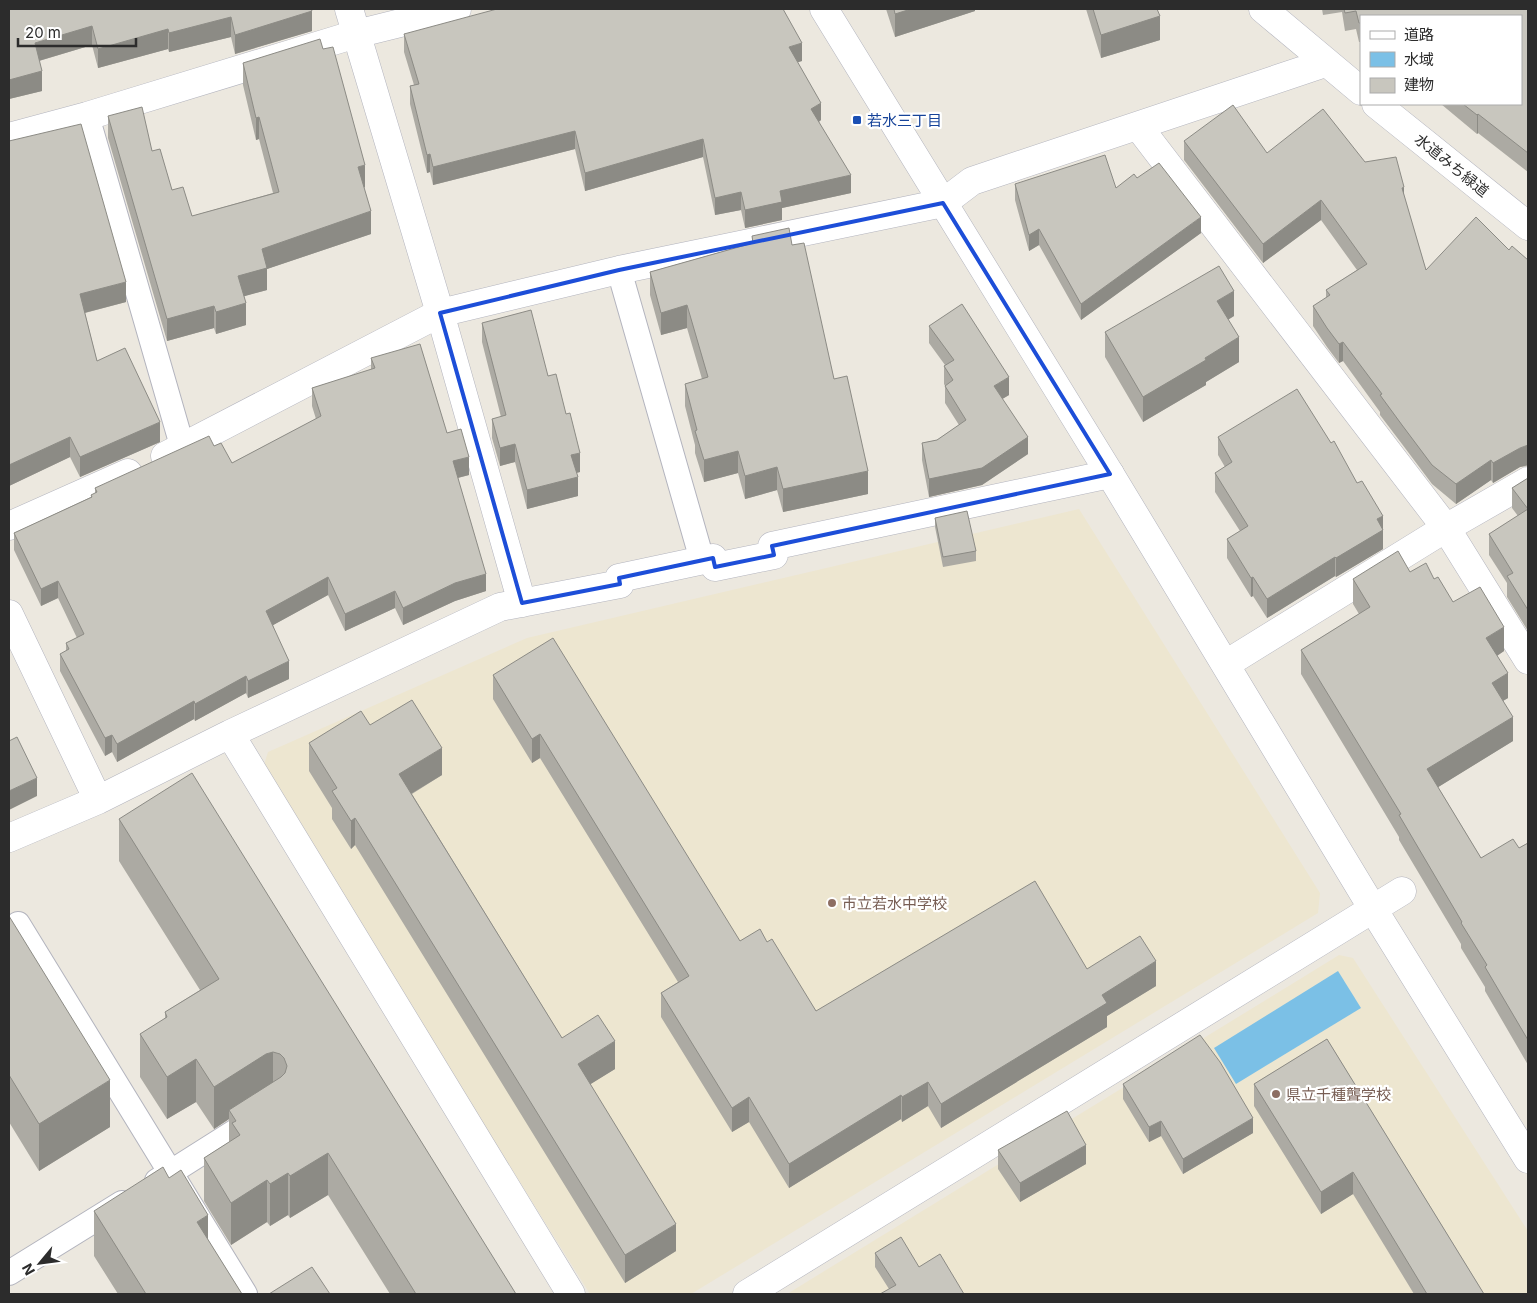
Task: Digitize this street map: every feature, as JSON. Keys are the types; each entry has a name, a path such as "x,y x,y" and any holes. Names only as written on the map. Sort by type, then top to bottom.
{"street":[{"path":"9,137 87,116 353,22 457,9"},
{"path":"824,9 1226,664 1373,909 1525,1146"},
{"path":"1263,9 1325,63 1360,90"},
{"path":"353,22 440,313 522,603"},
{"path":"9,526 183,449 440,313 619,270 944,203 972,181 1325,63"},
{"name":"水道みち緑道","path":"1377,105 1528,226"},
{"path":"1138,126 1446,528 1528,660"},
{"path":"9,838 98,800 230,734 500,607 620,584 619,578 702,560 713,558 715,567 774,554 772,546 1110,474"},
{"path":"1226,664 1446,528 1528,481"},
{"path":"9,614 98,800"},
{"path":"230,734 571,1294"},
{"path":"747,1294 1402,891"}],"lane":[{"path":"87,116 183,449"},
{"path":"619,270 702,560"},
{"path":"18,924 169,1173 245,1294"},
{"path":"9,1273 273,1108"}],"highlighted area":[{"path":"943,203 1110,474 772,546 774,555 715,567 713,558 619,578 620,584 522,603 440,313 619,270"}],"shaded area":[{"name":"市立若水中学校","path":"1079,509 1320,893 1318,913 691,1294 590,1294 262,771 268,752 527,638"},
{"name":"県立千種聾学校","path":"1339,955 1353,958 1528,1231 1528,1294 787,1294"}],"water":[{"path":"1338,971 1361,1008 1236,1084 1214,1048"}],"building":[{"path":"9,9 311,9 312,11 235,35 231,17 169,33 168,29 98,49 92,26 35,43 42,71 9,80"},
{"path":"497,9 783,9 802,43 789,47 821,103 811,109 851,175 780,191 782,202 745,210 741,192 715,198 703,139 585,173 575,131 433,167 430,154 427,155 410,86 419,84 404,34"},
{"path":"894,9 911,9 895,14"},
{"path":"1093,9 1157,9 1160,16 1101,35"},
{"path":"1344,9 1528,9 1528,153 1464,105 1522,105 1522,15 1360,15 1359,23 1356,11 1345,13"},
{"path":"320,39 323,49 333,47 365,165 358,167 371,211 262,249 267,268 238,276 246,303 216,312 214,306 167,319 108,116 142,107 152,151 160,149 172,190 183,187 192,216 279,192 259,117 256,118 243,63"},
{"path":"1233,105 1267,153 1323,109 1365,162 1396,157 1404,187 1402,188 1426,270 1476,217 1509,250 1512,246 1528,260 1528,445 1493,463 1491,460 1456,484 1432,465 1380,395 1382,394 1343,342 1339,344 1313,306 1330,295 1326,290 1367,264 1321,200 1263,244 1184,141"},
{"path":"81,124 126,282 80,294 97,361 125,348 160,422 80,457 70,437 9,465 9,141"},
{"path":"1105,155 1116,188 1134,174 1137,178 1159,163 1201,217 1081,304 1039,229 1029,235 1015,184"},
{"path":"789,228 792,245 804,243 834,379 847,376 868,471 783,489 777,467 745,476 738,451 704,460 695,431 697,430 685,384 708,377 687,305 661,313 650,272 753,243 752,236"},
{"path":"1219,266 1234,291 1217,301 1239,337 1205,358 1206,360 1143,397 1105,332"},
{"path":"962,304 1009,377 994,386 1028,437 982,468 929,479 922,443 937,440 966,420 945,386 953,380 944,366 954,360 929,326"},
{"path":"531,310 548,376 556,374 566,414 570,413 580,453 571,455 578,477 527,490 515,444 500,448 492,419 506,415 482,323"},
{"path":"420,344 447,433 461,429 469,457 453,461 486,574 455,583 403,608 395,591 345,614 328,577 266,611 289,661 248,681 246,676 195,704 194,701 117,744 112,735 105,738 60,654 69,649 66,643 84,634 58,581 41,589 14,533 92,497 91,495 97,492 95,488 209,436 214,446 221,443 232,463 321,416 312,388 375,368 371,358"},
{"path":"1297,389 1331,443 1334,441 1357,483 1362,481 1383,516 1377,519 1383,530 1267,599 1253,577 1251,578 1227,539 1248,526 1215,473 1232,462 1218,437"},
{"path":"1528,478 1528,509 1512,488"},
{"path":"1528,509 1528,610 1507,576 1513,573 1489,534"},
{"path":"967,511 976,551 943,557 935,518"},
{"path":"1398,551 1410,572 1426,563 1434,579 1438,577 1453,602 1480,587 1504,627 1486,638 1508,673 1492,683 1513,717 1427,769 1481,858 1513,839 1519,848 1528,843 1528,1040 1485,967 1487,965 1399,815 1401,814 1301,650 1370,607 1353,579"},
{"path":"553,638 740,941 760,929 767,942 772,939 816,1011 1035,881 1087,969 1140,936 1156,961 1102,995 1107,1003 941,1104 928,1082 902,1097 901,1095 789,1164 749,1097 732,1108 661,993 689,976 540,734 532,739 493,675"},
{"path":"412,700 442,748 399,774 562,1038 598,1015 615,1041 578,1064 676,1224 625,1255 355,818 351,821 332,791 337,788 309,743 361,711 370,725"},
{"path":"17,737 37,778 9,791 9,741"},
{"path":"192,773 516,1294 416,1294 328,1153 290,1176 288,1173 270,1184 267,1180 231,1203 204,1158 240,1135 232,1123 236,1121 229,1110 281,1077 285,1073 287,1066 280,1054 273,1052 266,1054 214,1087 196,1059 167,1077 140,1034 167,1017 165,1012 219,979 119,819"},
{"path":"9,916 110,1080 39,1124 9,1075"},
{"path":"1200,1035 1220,1062 1253,1118 1183,1159 1161,1121 1149,1127 1123,1084"},
{"path":"1327,1039 1484,1294 1427,1294 1353,1172 1321,1192 1254,1084"},
{"path":"1067,1111 1086,1145 1020,1183 998,1150"},
{"path":"163,1167 169,1178 181,1170 208,1215 197,1222 242,1294 146,1294 94,1211"},
{"path":"901,1237 919,1267 940,1254 964,1294 880,1294 896,1285 875,1253"},
{"path":"312,1267 330,1294 269,1294"}],"place":[{"name":"若水三丁目","path":"857,120"},
{"name":"市立若水中学校","path":"832,903"},
{"name":"県立千種聾学校","path":"1276,1094"}]}
